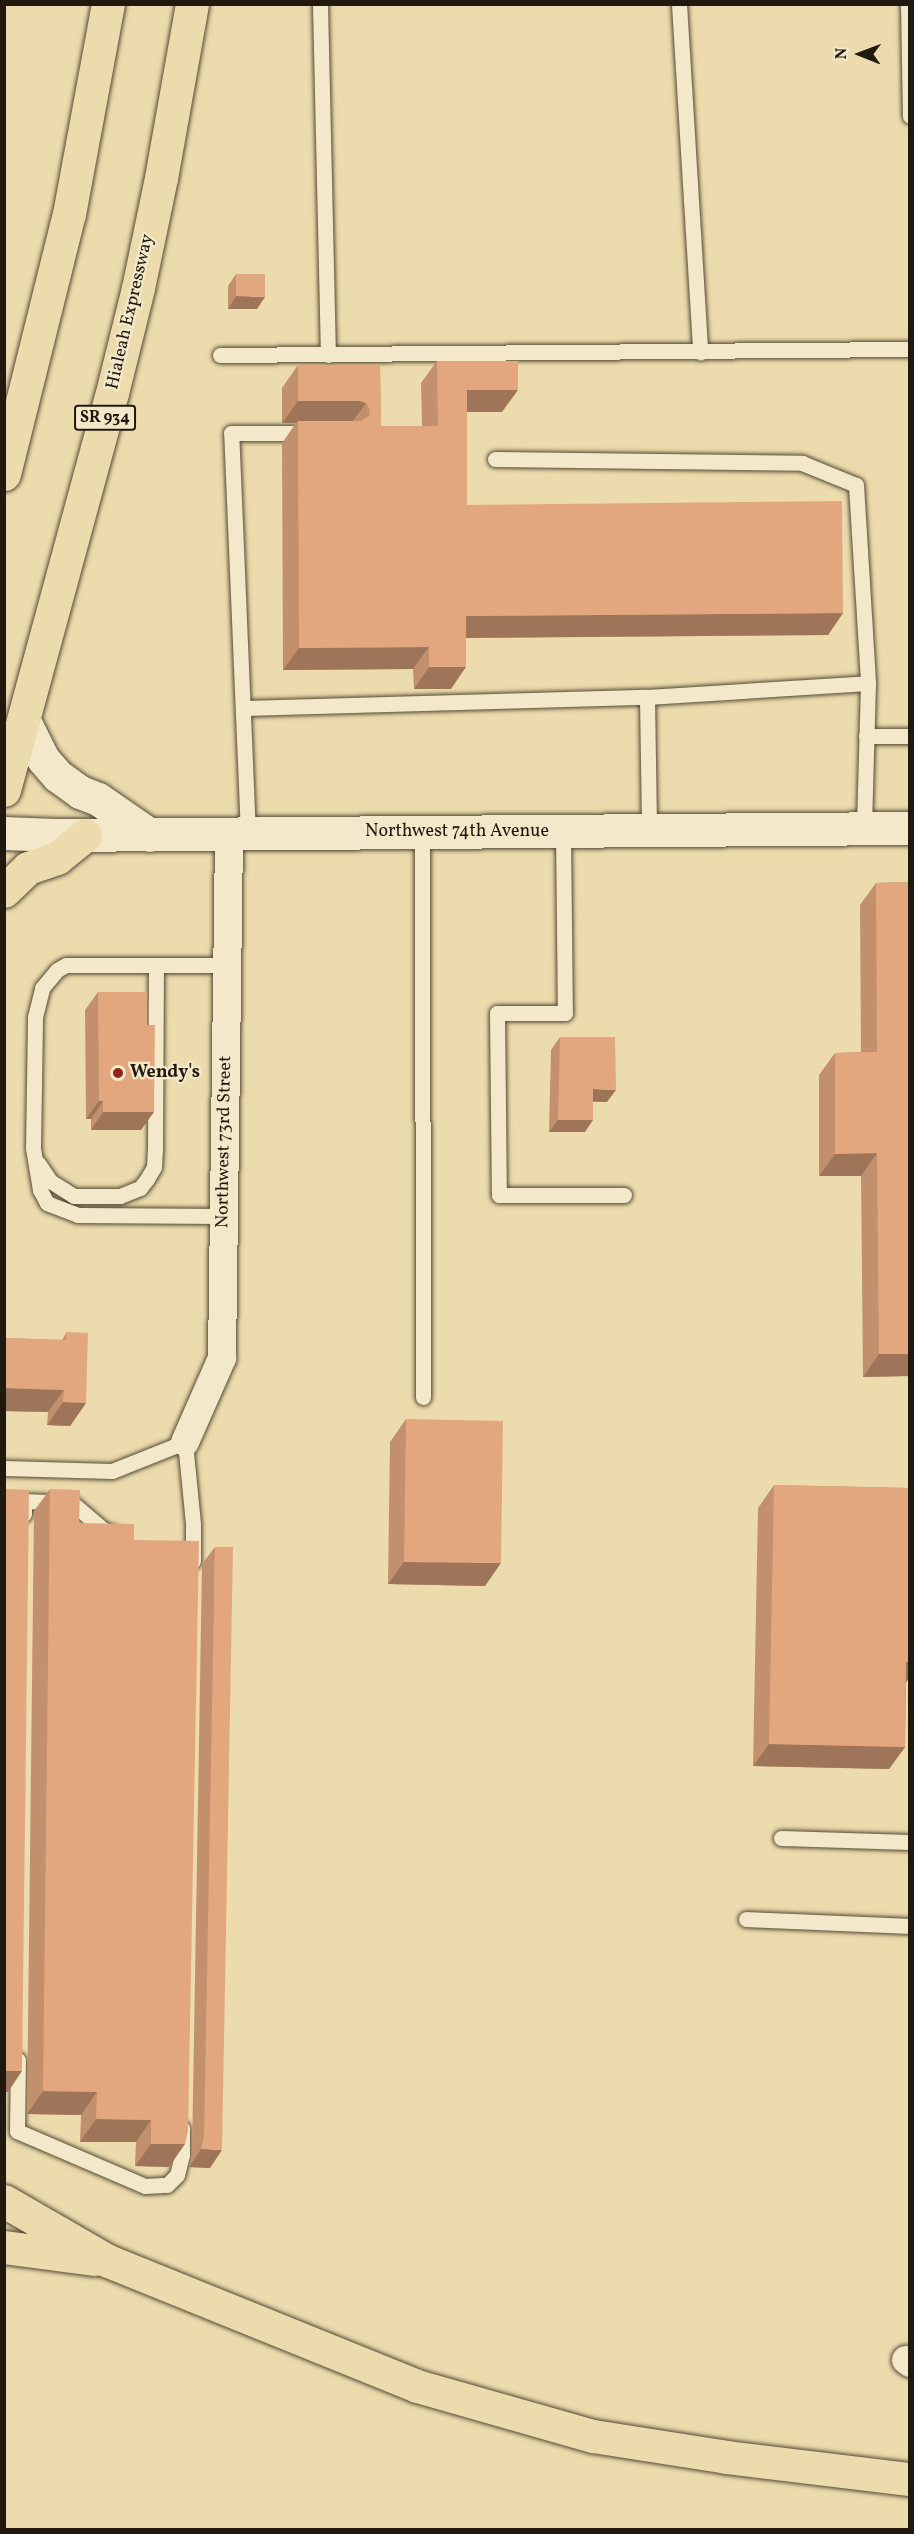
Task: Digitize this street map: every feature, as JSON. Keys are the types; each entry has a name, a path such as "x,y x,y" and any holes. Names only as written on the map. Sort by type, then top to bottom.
{"main road":[{"path":"4,474 69,214 108,4"},
{"name":"Hialeah Expressway","path":"4,790 138,288 161,178 192,4"},
{"path":"4,891 28,868 57,858 85,835"},
{"path":"4,2202 108,2261 417,2386 582,2433 727,2457 909,2479"},
{"path":"4,2247 108,2261"}],"street":[{"path":"24,721 43,759 58,776 80,792 98,799 150,835"},
{"name":"Northwest 74th Avenue","path":"4,833 150,835 909,828"},
{"name":"Northwest 73rd Street","path":"185,1442 222,1358 228,965 238,834"}],"lane":[{"path":"320,4 328,355"},
{"path":"679,4 700,352"},
{"path":"908,4 909,116"},
{"path":"220,355 909,350"},
{"path":"238,834 244,708 231,434 322,433"},
{"path":"495,459 802,463 856,485 868,683 864,828"},
{"path":"244,708 647,698 868,683"},
{"path":"647,698 649,830"},
{"path":"866,736 909,736"},
{"path":"563,831 566,1013 497,1013 499,1195 624,1195"},
{"path":"422,832 423,1397"},
{"path":"224,1216 78,1215 48,1203 40,1190 33,1148 35,1017 42,988 57,970 66,965 228,965"},
{"path":"36,1161 50,1181 75,1196 120,1196 140,1188 147,1179 154,1167 155,1150 156,965"},
{"path":"4,1468 112,1470 185,1442 187,1544 192,1580"},
{"path":"24,1524 24,1500 72,1503 104,1530 126,1538"},
{"path":"781,1838 909,1842"},
{"path":"746,1919 909,1926"},
{"path":"18,2048 17,2131 145,2186 167,2185 177,2175 182,2156 183,2108"}],"building":[{"path":"236,274 265,274 265,297 236,296"},
{"path":"437,361 518,361 518,390 467,390 467,505 842,501 843,613 466,616 466,667 429,667 429,647 299,648 298,421 361,421 369,416 370,410 366,403 360,401 298,401 298,365 380,365 381,426 438,426"},
{"path":"909,882 909,1354 879,1354 877,1153 835,1154 835,1053 877,1052 876,883"},
{"name":"Wendy's","path":"98,992 147,992 147,1025 155,1025 154,1112 103,1112 103,1101 99,1101"},
{"path":"560,1037 615,1037 616,1090 593,1089 593,1120 558,1120"},
{"path":"67,1332 88,1333 86,1403 63,1402 64,1390 4,1388 4,1338 66,1340"},
{"path":"406,1419 503,1421 501,1563 404,1562"},
{"path":"774,1485 909,1488 909,1662 906,1662 905,1747 769,1744"},
{"path":"4,1489 29,1490 22,2071 4,2071"},
{"path":"50,1489 80,1490 79,1523 134,1524 134,1540 199,1541 188,2131 185,2144 151,2144 151,2120 96,2119 97,2092 43,2091"},
{"path":"215,1547 233,1547 222,2150 201,2149 204,2137"}],"place":[{"name":"Wendy's","path":"118,1073"}]}
